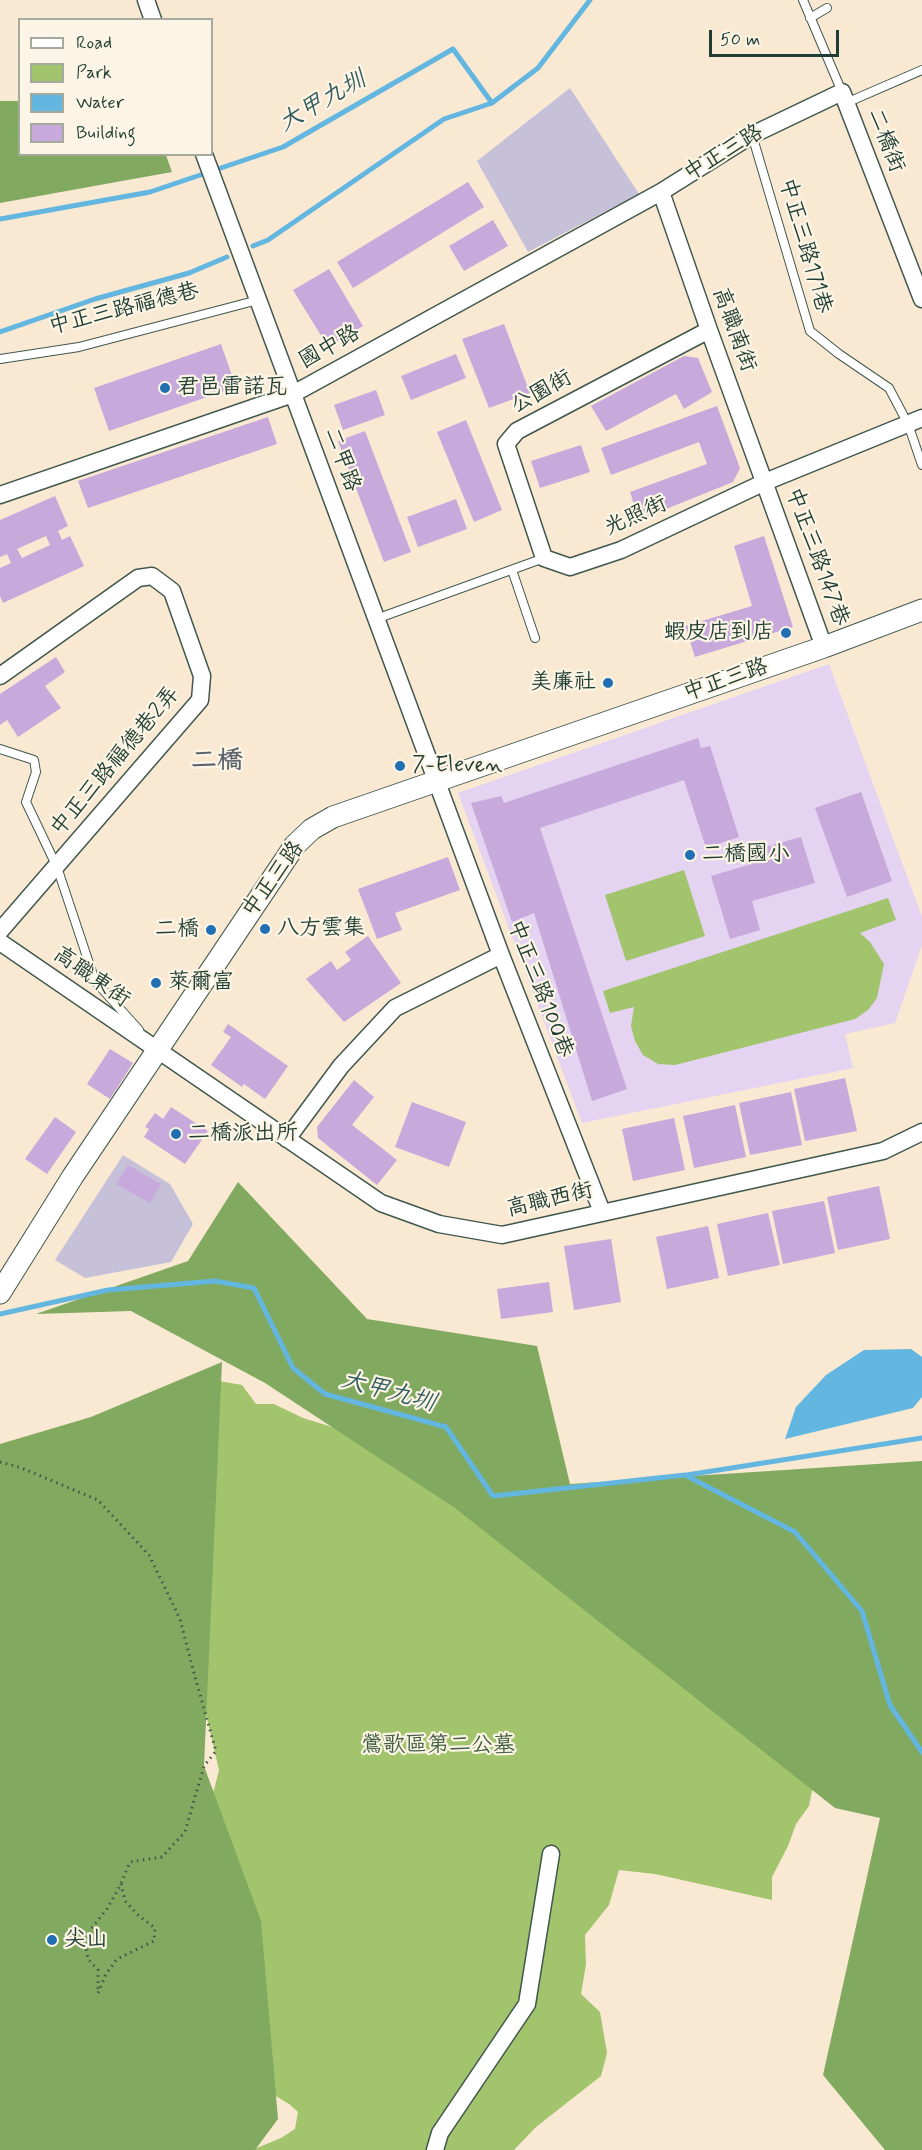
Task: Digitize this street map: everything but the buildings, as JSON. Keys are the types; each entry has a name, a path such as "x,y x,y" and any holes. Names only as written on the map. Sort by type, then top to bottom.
{"street":[{"path":"146,0 152,18"},
{"name":"中正三路","path":"661,192 752,135 789,117 844,97"},
{"name":"二橋街","path":"844,97 922,299"},
{"name":"二甲路","path":"205,156 436,780"},
{"name":"高職南街","path":"661,192 765,482"},
{"name":"國中路","path":"0,495 292,394 661,192"},
{"name":"公園街","path":"544,558 506,444 517,431 709,330"},
{"name":"光照街","path":"544,558 570,567 621,550 765,482 915,421"},
{"name":"中正三路147巷","path":"765,482 824,647"},
{"name":"中正三路福德巷2弄","path":"0,676 138,578 152,576 172,591 201,676 200,700 0,931"},
{"name":"中正三路","path":"2,1286 295,845 312,829 333,817 436,780 824,647 922,610"},
{"name":"中正三路100巷","path":"436,780 501,955 602,1212"},
{"name":"高職東街","path":"0,942 157,1051"},
{"path":"287,1139 341,1066 395,1008 501,955"},
{"name":"高職西街","path":"157,1051 381,1203 439,1224 502,1235 883,1151 922,1132"},
{"path":"435,2150 440,2133 526,2004 551,1854"}],"lane":[{"name":"二橋街","path":"803,0 844,97"},
{"path":"810,18 827,8"},
{"path":"844,97 922,70"},
{"name":"中正三路171巷","path":"752,135 810,331 889,388 915,421 922,465"},
{"name":"中正三路福德巷","path":"0,359 79,347 258,300"},
{"path":"376,619 544,558"},
{"path":"512,570 535,638"},
{"path":"0,749 34,759 36,772 26,802 57,867 95,981 157,1051"}],"path":[{"path":"0,1462 19,1467 98,1500 149,1555 180,1619 216,1751 204,1766 185,1832 162,1857 130,1862 107,1909 91,1929 85,1943 88,1959 98,1970 98,1992 106,1974 117,1959 154,1941 155,1928 125,1901 121,1884"}],"shaded area":[{"path":"570,88 639,194 528,252 477,161"},
{"name":"二橋國小","path":"829,664 922,917 922,945 895,1023 845,1034 853,1068 582,1123 458,793"},
{"path":"123,1155 170,1184 193,1224 171,1262 85,1278 55,1260"}],"green space":[{"path":"0,101 18,101 18,156 166,156 172,172 0,203"},
{"path":"684,870 705,936 626,961 605,895"},
{"path":"888,898 896,920 860,933 870,942 884,964 877,998 868,1010 855,1019 675,1065 658,1064 643,1055 635,1041 631,1026 634,1007 610,1013 603,991"},
{"path":"238,1182 367,1319 537,1346 570,1484 922,1461 922,2150 885,2150 823,2075 880,1818 835,1808 455,1508 265,1383 131,1311 36,1314 188,1261"},
{"path":"222,1362 204,1766 261,1921 278,2119 255,2150 0,2150 0,1444 91,1417"},
{"name":"鶯歌區第二公墓","path":"202,1378 242,1385 256,1404 274,1404 303,1418 384,1443 811,1773 812,1790 809,1806 796,1824 772,1877 772,1900 655,1874 619,1870 609,1905 585,1935 586,1964 581,1994 600,2012 607,2053 601,2076 536,2127 514,2150 252,2150 281,2138 295,2129 298,2112 266,2090 200,1802 214,1790 219,1770 206,1714"}],"water":[{"path":"911,1349 922,1357 922,1397 913,1408 785,1439 796,1407 826,1375 864,1350"}],"waterway":[{"name":"大甲九圳","path":"0,219 150,192 283,147 453,49 492,103 538,68 590,0"},
{"path":"253,246 268,240 444,119 492,103"},
{"path":"0,332 95,299 189,273 227,257"},
{"name":"大甲九圳","path":"0,1314 108,1290 215,1281 254,1288 293,1368 325,1394 446,1427 493,1496 685,1475 795,1532 862,1611 890,1705 922,1752"},
{"name":"大甲九圳","path":"687,1475 922,1438"}],"place":[{"name":"君邑雷諾瓦","path":"165,388"},
{"name":"蝦皮店到店","path":"786,633"},
{"name":"美廉社","path":"608,683"},
{"name":"7-Eleven","path":"400,766"},
{"name":"二橋國小","path":"690,855"},
{"name":"八方雲集","path":"265,929"},
{"name":"二橋","path":"211,930"},
{"name":"萊爾富","path":"156,983"},
{"name":"二橋派出所","path":"176,1134"},
{"name":"尖山","path":"52,1940"}],"district":[{"name":"二橋","path":"217,763"}]}
